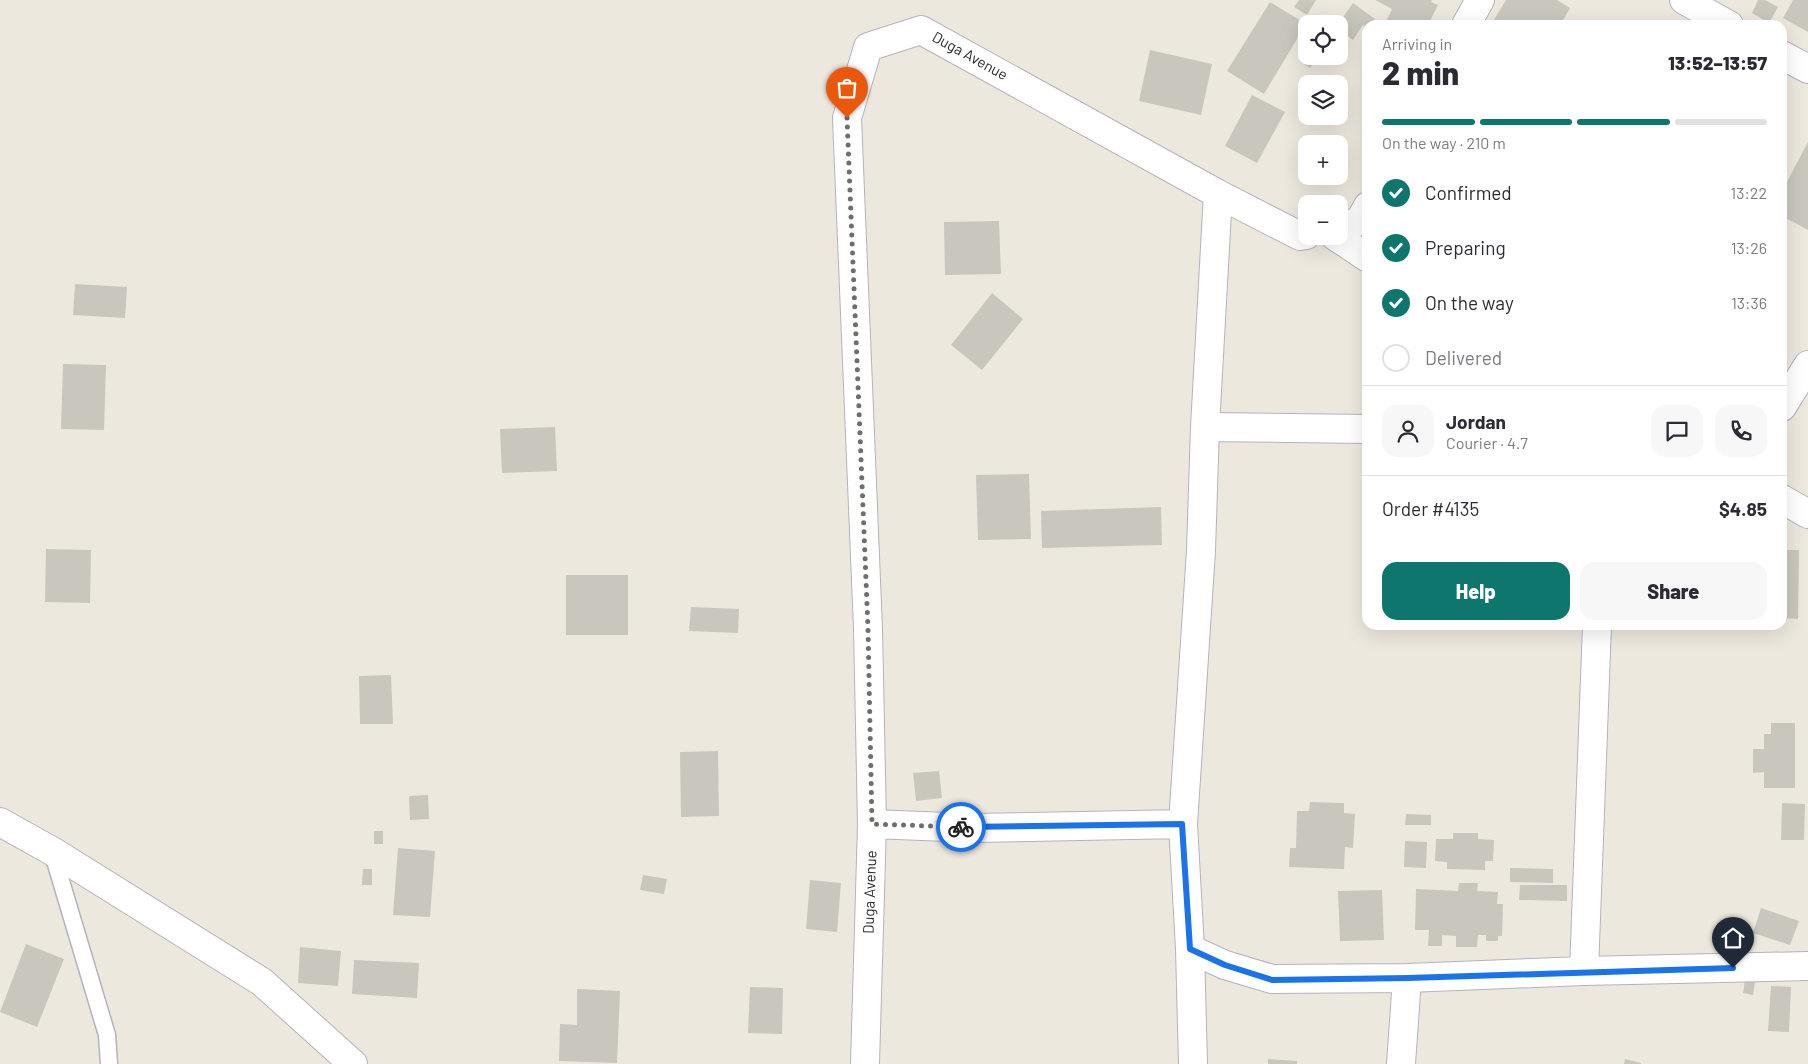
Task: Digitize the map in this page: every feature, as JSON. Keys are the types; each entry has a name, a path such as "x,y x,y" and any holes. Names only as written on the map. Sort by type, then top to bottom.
{"street":[{"path":"1469,20 1480,0"},
{"path":"1684,0 1720,20"},
{"name":"Duga Avenue","path":"865,1064 872,824 868,629 847,118 868,47 921,30 1218,194 1298,235"},
{"path":"1787,58 1808,69"},
{"path":"1193,1064 1190,949 1182,824 1202,551 1205,427 1218,194"},
{"path":"1348,226 1360,220 1362,216"},
{"path":"1348,245 1362,254"},
{"path":"1787,399 1808,365"},
{"path":"1205,427 1362,429"},
{"path":"1787,502 1808,514"},
{"path":"1584,971 1597,630"},
{"path":"0,822 52,851 262,982 353,1064"},
{"path":"872,824 972,828 1182,824"},
{"path":"1190,949 1225,965 1272,980 1408,978 1584,971 1808,966"},
{"path":"1401,1064 1408,978"}],"lane":[{"path":"52,851 107,1036 109,1064"}],"building":[{"path":"1299,0 1316,0 1307,15 1294,7"},
{"path":"1375,0 1432,0 1431,2 1438,5 1430,20 1387,20 1392,9"},
{"path":"1506,0 1557,0 1570,8 1563,20 1494,20"},
{"path":"1758,0 1765,0 1778,7 1771,20 1764,20 1752,13"},
{"path":"1793,0 1808,0 1808,32 1783,18"},
{"path":"1270,2 1298,19 1298,37 1264,94 1227,71"},
{"path":"1353,3 1375,19 1362,20 1362,26 1353,40 1348,36 1348,15 1345,15"},
{"path":"1150,50 1212,64 1201,115 1139,101"},
{"path":"1252,95 1285,112 1257,163 1225,146"},
{"path":"1808,142 1808,230 1787,219 1787,182"},
{"path":"999,221 1001,274 945,275 944,222"},
{"path":"75,284 127,287 125,318 73,315"},
{"path":"992,293 1023,319 982,370 951,345"},
{"path":"63,364 106,365 104,430 61,429"},
{"path":"555,427 557,471 502,473 500,429"},
{"path":"1029,474 1031,539 978,540 976,475"},
{"path":"1161,507 1162,545 1042,548 1041,511"},
{"path":"46,549 91,550 90,603 45,602"},
{"path":"1787,550 1799,550 1798,619 1787,618"},
{"path":"566,575 628,575 628,635 566,635"},
{"path":"691,607 739,609 738,633 689,631"},
{"path":"391,675 393,724 360,724 359,676"},
{"path":"1771,723 1795,723 1795,788 1764,788 1764,772 1753,773 1753,749 1764,749 1764,734 1771,734"},
{"path":"718,751 719,816 681,817 680,752"},
{"path":"939,771 942,798 916,801 913,773"},
{"path":"428,795 429,819 410,820 409,796"},
{"path":"1310,802 1344,803 1344,813 1355,814 1353,848 1345,847 1344,869 1289,867 1290,848 1296,848 1297,811 1309,811"},
{"path":"1782,803 1805,804 1804,840 1781,840"},
{"path":"1406,814 1431,815 1431,825 1405,825"},
{"path":"374,831 383,831 383,844 374,844"},
{"path":"1453,833 1478,833 1478,839 1494,840 1493,861 1485,861 1485,870 1447,869 1447,862 1435,861 1436,839 1453,839"},
{"path":"1405,841 1427,842 1426,868 1404,867"},
{"path":"398,848 435,851 430,917 393,915"},
{"path":"1510,868 1553,869 1553,883 1510,882"},
{"path":"363,869 372,869 372,885 362,885"},
{"path":"643,875 667,879 664,894 640,890"},
{"path":"810,880 841,883 837,932 806,929"},
{"path":"1459,883 1478,883 1477,891 1498,892 1497,904 1503,904 1502,936 1498,936 1498,941 1486,941 1486,935 1478,935 1477,947 1456,947 1456,936 1442,935 1442,946 1428,946 1429,930 1415,930 1416,889 1458,891"},
{"path":"1520,885 1567,885 1567,901 1519,900"},
{"path":"1382,890 1384,940 1340,941 1338,891"},
{"path":"1761,908 1799,921 1790,945 1753,933"},
{"path":"26,944 64,959 37,1027 0,1012"},
{"path":"300,947 341,951 338,986 298,983"},
{"path":"354,960 419,963 417,998 352,994"},
{"path":"1745,980 1755,982 1753,995 1743,993"},
{"path":"1771,986 1791,987 1789,1032 1768,1031"},
{"path":"750,987 783,988 782,1034 748,1033"},
{"path":"577,989 620,991 617,1063 559,1061 560,1024 577,1025"},
{"path":"1268,1059 1297,1061 1297,1064 1268,1064"},
{"path":"1625,1059 1641,1063 1641,1064 1624,1064"}],"way so far":[{"path":"847,118 868,629 872,824 961,827"}],"route":[{"path":"961,827 1182,824 1190,949 1225,965 1272,980 1408,978 1584,971 1733,968"}]}
